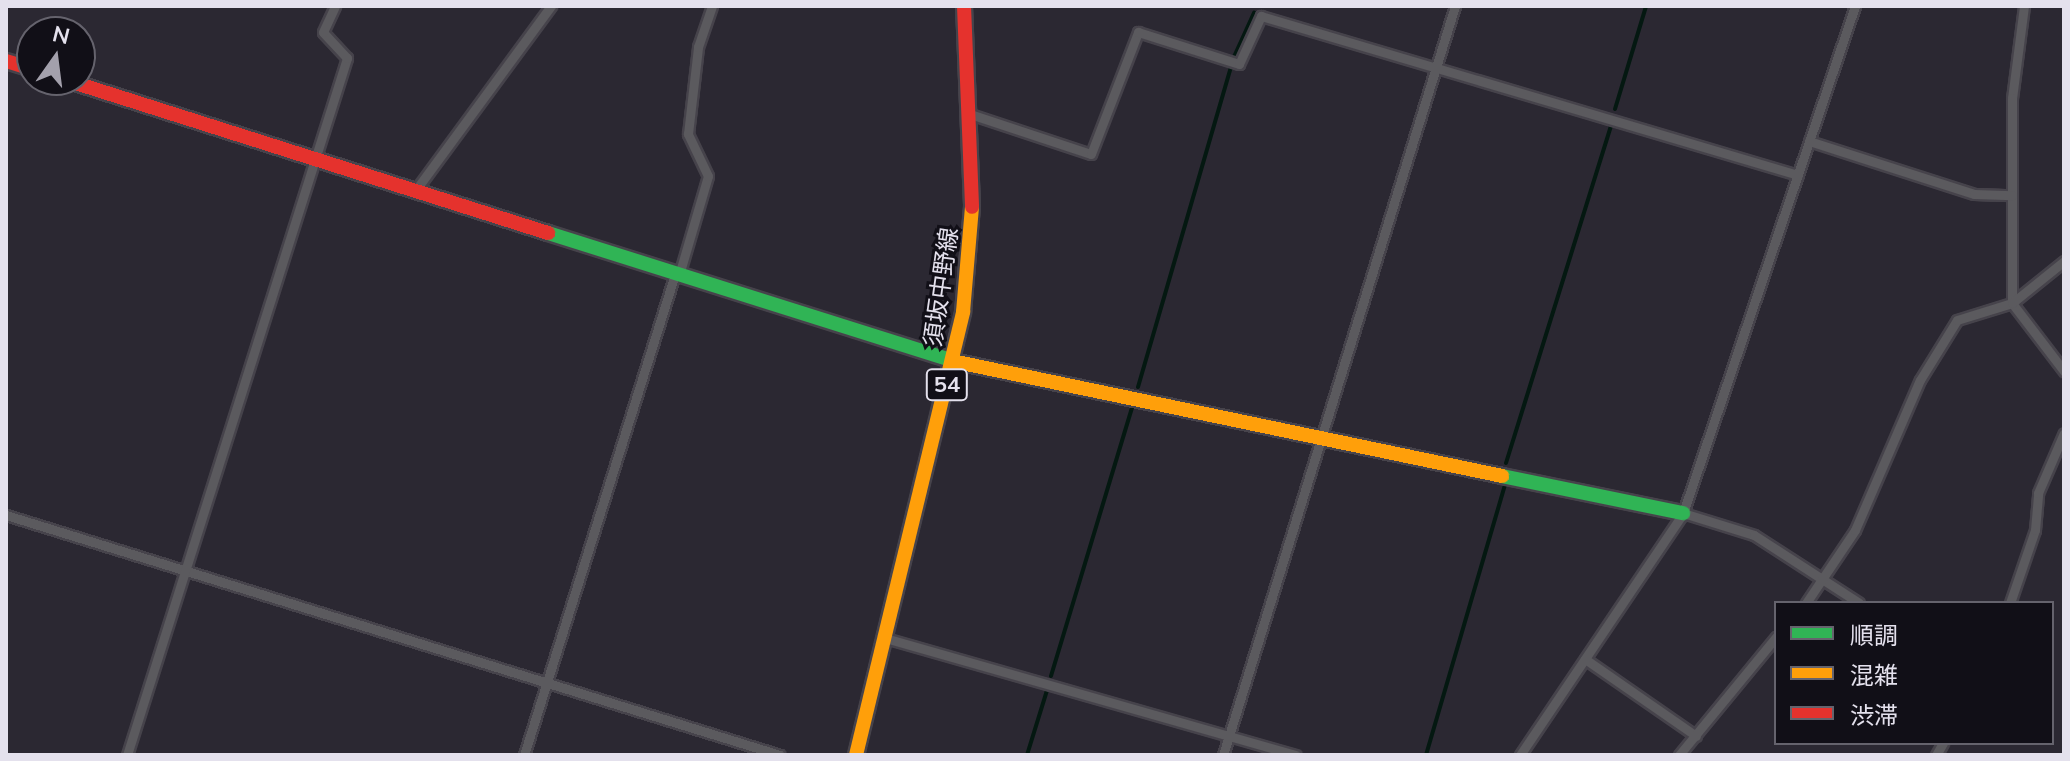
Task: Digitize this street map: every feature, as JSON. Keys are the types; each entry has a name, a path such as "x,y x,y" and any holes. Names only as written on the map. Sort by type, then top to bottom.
{"street":[{"path":"127,755 347,58 323,32 335,6"},
{"path":"415,191 551,6"},
{"path":"524,755 708,176 688,134 698,47 712,6"},
{"name":"須坂中野線","path":"856,755 953,359 970,254 973,115 964,6"},
{"path":"1223,755 1323,441 1455,6"},
{"path":"1520,755 1683,513 1855,6"},
{"path":"2024,6 2012,98 2012,303 2064,371"},
{"path":"973,115 1091,154 1138,32 1239,64 1261,16 1798,175"},
{"path":"96,90 953,359 1323,441 1683,513 1754,535 1855,601"},
{"path":"1809,141 1974,194 2012,195"},
{"path":"1808,601 1822,582 1957,320 2012,303 2064,261"},
{"path":"2011,601 2035,530 2038,493 2064,433"},
{"path":"6,515 780,755"},
{"path":"885,638 1296,755"},
{"path":"1679,755 1774,639"},
{"path":"1585,659 1696,736"}],"waterway":[{"path":"1615,109 1646,6"},
{"path":"1138,387 1233,59 1254,13"},
{"path":"1506,463 1612,122"},
{"path":"1051,676 1133,404"},
{"path":"1426,755 1505,485"},
{"path":"1027,755 1048,687"}],"traffic: fast":[{"path":"548,233 957,362"},
{"path":"1502,476 1683,513"}],"traffic: slow":[{"path":"856,755 963,312 972,207"},
{"path":"957,362 1502,476"}],"traffic: jam":[{"path":"964,6 972,207"},
{"path":"6,61 16,64"},
{"path":"96,90 548,233"}]}
